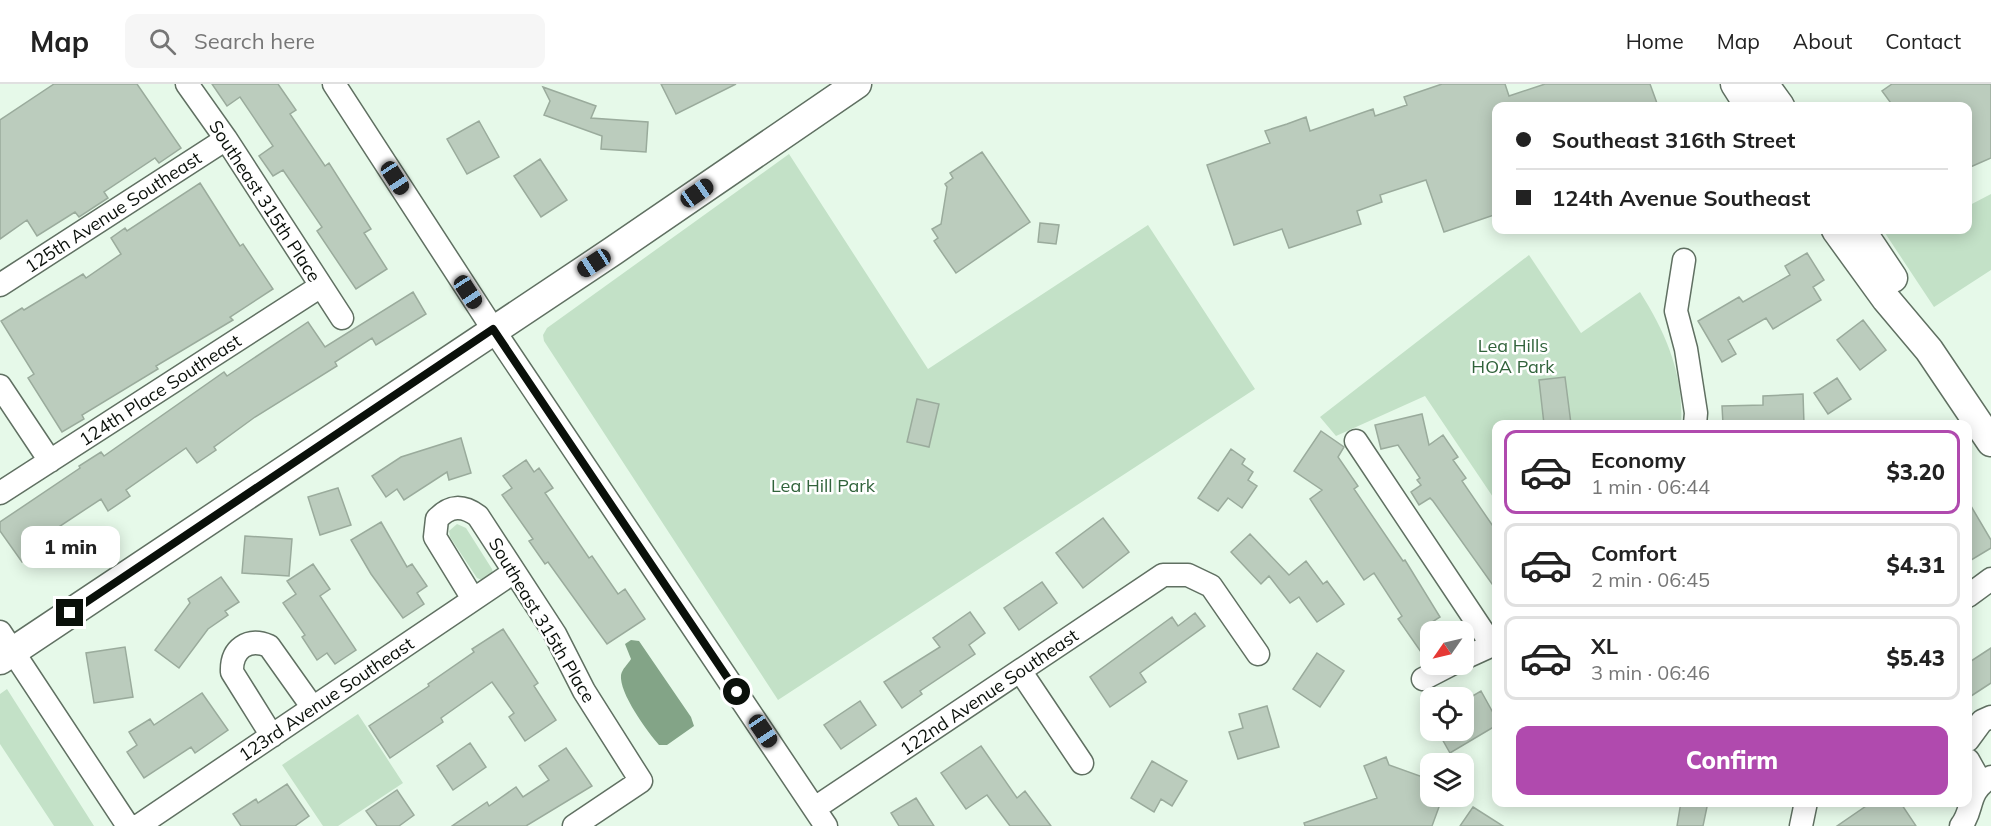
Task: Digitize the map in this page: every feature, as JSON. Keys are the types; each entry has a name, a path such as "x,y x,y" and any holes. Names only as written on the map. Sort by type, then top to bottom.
{"street":[{"name":"Southeast 315th Place","path":"186,84 225,139 342,318"},
{"path":"334,84 493,329 821,817"},
{"path":"128,826 4,648 613,251 857,84"},
{"path":"1735,84 1746,102"},
{"path":"1764,84 1777,102"},
{"name":"125th Avenue Southeast","path":"0,285 225,139"},
{"path":"1839,234 1886,299 1929,350 1991,442"},
{"path":"1864,234 1903,293 1929,350"},
{"path":"1684,260 1676,311 1686,348 1695,420"},
{"name":"124th Place Southeast","path":"0,493 321,286"},
{"path":"0,386 50,461"},
{"path":"1356,441 1492,641"},
{"name":"Southeast 315th Place","path":"473,599 435,537 437,519 444,512 462,507 478,516 641,781 574,826"},
{"name":"123rd Avenue Southeast","path":"138,826 514,572"},
{"name":"122nd Avenue Southeast","path":"821,817 1021,672 1163,575 1188,575 1211,586 1258,654"},
{"path":"1972,593 1991,579"},
{"path":"272,736 232,672 235,653 242,646 260,642 269,646 313,708"},
{"path":"1474,653 1492,645"},
{"path":"1021,672 1082,763"},
{"path":"1423,679 1431,675"},
{"path":"1972,735 1982,721 1991,717"},
{"path":"1972,764 1986,780 1972,795"},
{"path":"1801,826 1805,807"},
{"path":"1961,826 1968,807"}],"green space":[{"name":"Lea Hill Park","path":"789,154 928,369 1148,225 1255,389 778,700 544,341 543,335 547,328"},
{"path":"1991,194 1991,270 1934,307 1886,234 1972,234 1972,204"},
{"name":"Lea Hills HOA Park","path":"1529,255 1581,333 1640,292 1658,323 1671,355 1680,388 1681,406 1681,420 1492,420 1492,496 1425,396 1336,436 1320,417"},
{"path":"457,524 466,528 493,574 482,580 477,578 450,537 449,531"},
{"path":"7,689 94,826 54,826 0,744 0,694"},
{"path":"358,714 403,783 338,826 323,826 282,765"}],"shaded area":[{"path":"631,640 639,641 691,717 694,726 667,745 659,745 654,739 624,692 621,675 631,659 625,644"}],"building":[{"path":"54,84 137,84 181,148 159,163 155,158 104,192 108,198 79,217 75,212 37,236 27,220 0,239 0,120"},
{"path":"212,84 278,84 296,110 290,114 325,166 329,163 371,229 364,233 387,269 356,289 317,231 322,227 283,170 273,176 259,156 273,146 240,97 227,106"},
{"path":"661,84 736,84 676,114"},
{"path":"1442,84 1505,84 1509,96 1545,84 1650,84 1657,102 1492,102 1492,216 1444,232 1426,180 1380,195 1382,202 1357,211 1361,224 1289,248 1282,229 1234,245 1207,165 1270,143 1265,131 1306,117 1310,131 1373,109 1375,116 1407,105 1404,97"},
{"path":"1892,84 1991,84 1991,158 1972,166 1972,102 1890,102 1882,91"},
{"path":"543,87 596,106 591,118 648,122 646,152 601,149 602,136 544,115 550,101"},
{"path":"479,121 499,157 467,174 447,139"},
{"path":"982,152 1030,222 956,273 934,241 938,238 932,229 941,224 947,187 945,184 953,178 950,173"},
{"path":"540,159 567,200 541,217 514,176"},
{"path":"200,183 240,246 243,244 273,289 230,317 233,320 156,366 158,369 82,415 84,419 62,432 28,378 34,374 1,321 22,308 24,310 83,274 86,278 121,254 111,238 125,228 127,231"},
{"path":"1040,223 1059,225 1056,244 1038,242"},
{"path":"1807,253 1824,280 1813,287 1821,300 1773,329 1766,318 1728,340 1736,354 1722,362 1698,321 1739,297 1743,302 1790,275 1785,266"},
{"path":"413,292 426,314 376,345 372,338 335,362 337,366 255,417 214,447 216,450 197,463 186,448 126,490 130,496 108,511 101,499 39,540 43,547 22,562 0,531 0,522 80,468 79,466 101,452 104,456 224,372 227,376 308,322 325,347"},
{"path":"1863,320 1886,350 1860,370 1837,340"},
{"path":"1565,377 1570,420 1544,420 1539,380"},
{"path":"1837,378 1851,399 1828,414 1814,393"},
{"path":"1803,394 1804,420 1723,420 1722,406 1763,405 1763,396"},
{"path":"917,399 939,404 929,447 907,442"},
{"path":"1422,414 1429,445 1443,435 1458,457 1453,460 1466,478 1462,481 1492,525 1492,584 1433,501 1430,498 1419,505 1411,492 1421,485 1417,480 1420,478 1398,445 1381,449 1375,425"},
{"path":"1321,431 1344,447 1338,457 1358,486 1354,489 1403,561 1405,560 1440,617 1434,621 1420,621 1420,651 1398,619 1402,616 1374,573 1364,580 1310,499 1322,490 1294,471"},
{"path":"461,438 471,473 449,480 447,472 404,500 397,489 386,497 372,476 401,457"},
{"path":"1231,449 1245,459 1242,464 1253,472 1248,480 1257,486 1242,508 1228,498 1218,511 1198,498"},
{"path":"526,460 534,472 539,468 553,488 545,493 589,558 592,556 618,594 625,589 645,619 607,644 548,562 545,564 529,541 533,539 502,495 512,488 503,476"},
{"path":"338,488 351,525 320,535 308,497"},
{"path":"1972,508 1991,540 1991,548 1972,560"},
{"path":"1103,518 1129,552 1083,588 1056,553"},
{"path":"381,522 407,567 412,564 427,586 417,593 424,604 403,618 371,574 351,540"},
{"path":"1250,534 1289,575 1306,561 1323,584 1327,581 1344,604 1317,622 1299,597 1290,603 1269,576 1261,584 1231,552"},
{"path":"245,536 292,539 289,576 242,573"},
{"path":"313,564 330,589 320,596 356,650 335,664 327,653 317,660 302,637 305,635 283,603 296,594 287,581"},
{"path":"221,577 239,602 225,611 228,615 208,629 179,668 155,650 190,603 188,599"},
{"path":"1042,582 1057,603 1019,630 1004,608"},
{"path":"970,612 985,633 969,645 975,654 920,691 922,694 902,708 884,682 940,647 933,638"},
{"path":"1195,613 1205,626 1140,673 1146,682 1110,707 1090,677 1172,617 1178,626"},
{"path":"503,629 538,683 534,686 556,720 525,741 509,717 514,713 492,682 441,718 443,722 390,758 369,726 429,686 428,684 474,652 472,649"},
{"path":"125,647 133,697 94,703 86,653"},
{"path":"1991,648 1991,683 1972,695 1972,660"},
{"path":"1317,653 1344,671 1320,707 1293,689"},
{"path":"1481,691 1492,711 1492,728 1474,739 1474,695"},
{"path":"202,693 228,730 195,753 191,747 144,778 127,752 137,745 129,732 150,719 154,725"},
{"path":"860,701 876,725 841,749 824,725"},
{"path":"1267,706 1279,747 1238,759 1229,732 1243,728 1239,714"},
{"path":"1443,741 1470,741 1450,753"},
{"path":"470,743 486,767 453,790 437,766"},
{"path":"981,746 1017,798 1025,791 1051,826 1010,826 987,795 966,809 941,773"},
{"path":"566,748 592,786 526,826 452,826 487,802 489,806 516,787 523,797 549,780 539,766"},
{"path":"1386,757 1389,765 1420,776 1420,807 1439,807 1432,826 1305,826 1304,823 1377,798 1364,766"},
{"path":"1152,761 1187,781 1172,806 1161,799 1154,812 1131,798"},
{"path":"287,784 309,816 295,826 241,826 233,814 256,799 258,803"},
{"path":"397,790 414,815 399,826 377,826 366,811"},
{"path":"916,798 934,826 899,826 891,813"},
{"path":"1473,807 1503,826 1460,826"},
{"path":"1680,807 1707,807 1703,826 1677,826"},
{"path":"1865,807 1903,807 1916,826 1837,826"}],"route":[{"path":"70,613 493,329 737,692"}]}
